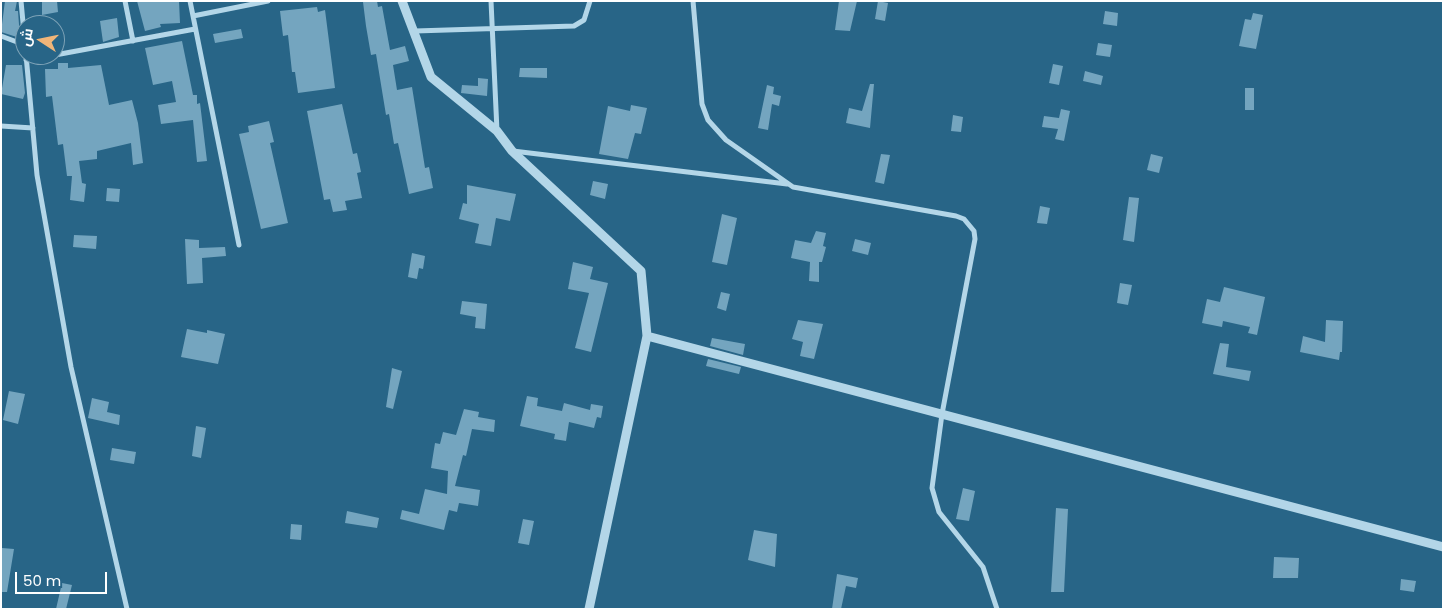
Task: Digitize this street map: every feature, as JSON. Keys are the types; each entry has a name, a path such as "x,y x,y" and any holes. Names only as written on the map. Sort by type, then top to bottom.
{"street":[{"path":"21,1 22,15"},
{"path":"125,1 133,41"},
{"path":"190,1 239,245"},
{"path":"193,16 268,1"},
{"path":"402,1 431,77 497,131 512,151 642,271 647,336 589,609"},
{"path":"491,1 497,131"},
{"path":"414,31 574,26 584,20 590,1"},
{"path":"693,1 702,104 708,120 726,140 783,178 788,184"},
{"path":"65,53 195,29"},
{"path":"1,36 15,41"},
{"path":"27,65 37,175 71,367 127,609"},
{"path":"1,126 33,128"},
{"path":"512,151 788,184 799,188 956,216 970,224 976,239 942,414 933,475 934,500 946,522 983,567 997,609"},
{"path":"647,336 1443,547"}],"building":[{"path":"5,1 17,1 15,11 18,11 18,15 15,15 15,36 1,32"},
{"path":"42,1 57,1 58,12 42,15"},
{"path":"137,1 179,1 180,23 160,24 161,27 145,31"},
{"path":"377,1 378,7 382,6 390,50 405,46 409,61 393,65 397,90 412,87 425,168 429,167 433,188 409,194 398,143 394,144 389,114 386,115 376,54 371,55 366,26 363,2"},
{"path":"839,1 857,1 850,31 835,30"},
{"path":"878,1 888,3 885,21 875,19"},
{"path":"317,7 318,12 325,10 335,88 298,93 295,72 292,72 288,35 283,36 280,11"},
{"path":"1105,11 1118,13 1117,26 1103,24"},
{"path":"1253,13 1263,15 1256,49 1239,46 1245,19 1251,20"},
{"path":"117,18 119,37 103,42 100,21"},
{"path":"241,29 243,38 215,43 213,34"},
{"path":"182,41 193,95 197,95 197,104 200,103 207,161 197,162 193,120 161,124 158,105 176,102 172,81 153,85 145,48"},
{"path":"1098,43 1112,45 1110,57 1096,55"},
{"path":"65,63 68,63 68,68 101,65 109,105 132,100 138,123 143,163 133,165 131,143 97,151 97,159 79,161 82,183 86,184 84,202 70,200 72,176 67,176 63,144 58,145 52,96 46,97 45,69 58,69 58,65 65,65"},
{"path":"1053,64 1063,66 1059,85 1049,83"},
{"path":"6,65 22,65 25,93 23,99 1,94"},
{"path":"520,68 547,68 547,78 519,77"},
{"path":"1085,71 1103,76 1101,85 1083,81"},
{"path":"478,78 488,79 487,96 461,93 462,85 478,86"},
{"path":"870,84 874,84 870,128 846,123 849,108 862,111"},
{"path":"767,85 774,87 773,94 781,96 779,106 772,104 768,130 758,128"},
{"path":"1245,88 1254,88 1254,110 1245,110"},
{"path":"342,104 353,154 357,153 361,172 357,173 362,198 345,201 347,210 333,212 330,199 324,200 307,111"},
{"path":"631,105 647,108 641,134 635,133 628,159 599,154 608,106 630,111"},
{"path":"1061,109 1070,111 1064,141 1055,139 1058,129 1042,127 1044,116 1059,118"},
{"path":"953,115 963,117 961,132 951,131"},
{"path":"269,121 274,142 270,143 288,223 261,229 239,134 249,132 248,126"},
{"path":"881,154 890,155 884,184 875,182"},
{"path":"1151,154 1163,157 1159,173 1147,170"},
{"path":"593,181 608,184 605,199 590,195"},
{"path":"467,185 516,194 510,221 496,218 491,246 475,243 479,224 459,219 463,203 467,204"},
{"path":"107,188 120,189 119,202 106,201"},
{"path":"1129,197 1139,198 1134,242 1123,240"},
{"path":"1040,206 1050,208 1047,224 1037,223"},
{"path":"722,214 737,218 727,265 712,262"},
{"path":"816,231 826,233 823,246 826,247 822,262 819,262 819,282 809,281 810,262 791,258 795,240 811,243"},
{"path":"74,235 97,236 96,249 73,247"},
{"path":"185,239 199,240 199,248 225,247 226,256 202,258 203,283 187,284"},
{"path":"855,239 871,243 868,255 852,251"},
{"path":"412,253 425,256 423,269 419,268 417,279 408,277"},
{"path":"573,262 593,267 590,279 608,283 591,352 575,348 589,293 568,289"},
{"path":"1120,283 1132,285 1128,305 1117,303"},
{"path":"1224,287 1265,297 1257,335 1248,333 1250,327 1223,321 1222,327 1202,323 1207,299 1220,302"},
{"path":"721,292 730,294 726,311 717,308"},
{"path":"462,301 487,304 485,329 475,328 476,317 460,314"},
{"path":"798,320 823,324 814,359 800,356 803,342 792,339"},
{"path":"1326,320 1343,321 1342,352 1340,352 1339,360 1300,352 1303,336 1325,342"},
{"path":"187,329 207,333 207,330 225,334 218,364 181,357"},
{"path":"712,338 745,344 743,355 710,346"},
{"path":"1220,343 1229,344 1226,367 1251,371 1249,381 1213,374"},
{"path":"708,359 741,367 739,374 706,366"},
{"path":"392,368 402,371 393,409 386,407"},
{"path":"9,391 25,394 18,424 3,420"},
{"path":"527,396 538,398 537,406 562,411 564,403 590,410 591,404 603,406 601,418 597,417 594,428 569,422 566,441 554,439 555,434 520,426"},
{"path":"92,398 109,402 107,412 120,415 119,425 88,418"},
{"path":"464,409 479,412 478,417 495,420 494,432 472,429 466,456 463,455 455,486 480,490 478,506 459,503 457,512 449,510 444,530 400,519 402,510 419,514 425,489 447,494 448,471 431,468 435,443 440,444 443,432 456,435"},
{"path":"196,426 206,428 201,458 192,456"},
{"path":"112,448 136,452 134,464 110,460"},
{"path":"963,488 975,491 969,521 956,519"},
{"path":"1056,508 1068,509 1064,592 1051,592"},
{"path":"347,511 379,518 377,528 345,523"},
{"path":"523,519 534,521 529,545 518,543"},
{"path":"291,524 302,525 301,540 290,539"},
{"path":"754,530 777,534 775,567 748,560"},
{"path":"2,548 14,549 7,592 1,592"},
{"path":"1274,557 1299,558 1298,578 1273,578"},
{"path":"837,574 858,578 856,588 846,586 841,609 832,609"},
{"path":"1401,579 1416,581 1414,592 1400,590"},
{"path":"62,583 72,585 66,609 56,609"}]}
